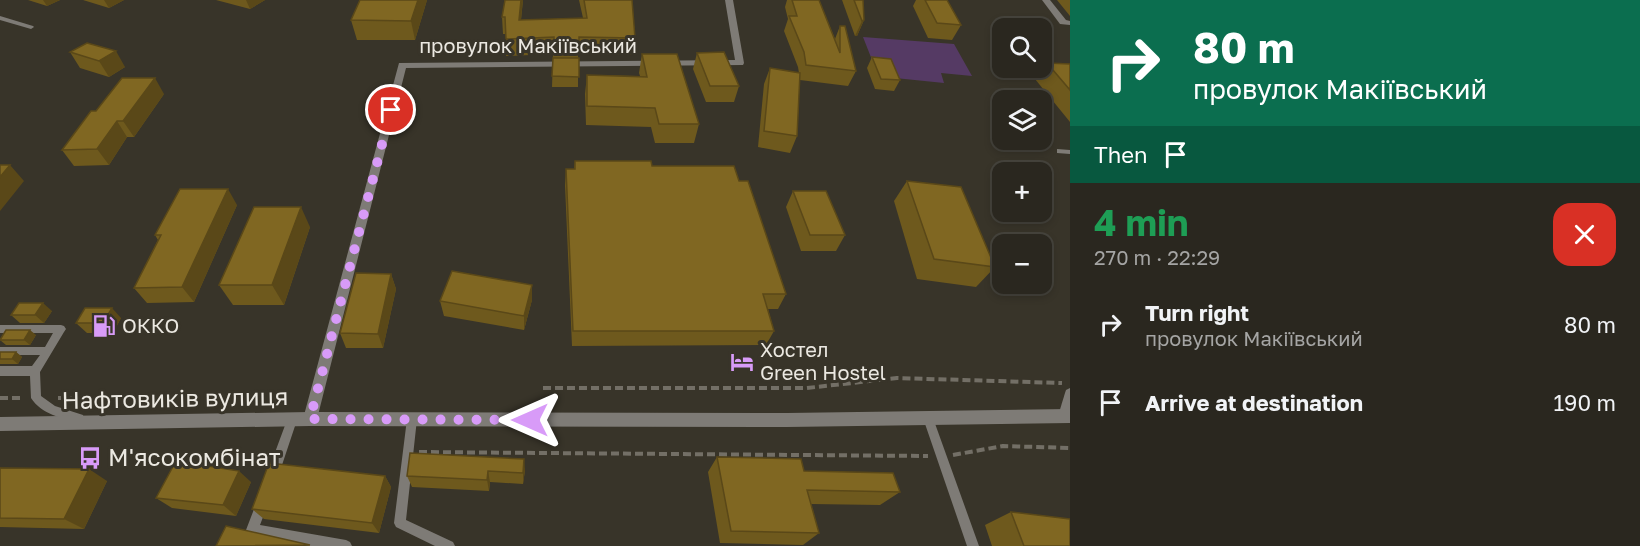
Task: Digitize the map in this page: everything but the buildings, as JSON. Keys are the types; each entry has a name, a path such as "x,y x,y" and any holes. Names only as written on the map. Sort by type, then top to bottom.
{"street":[{"name":"провулок Макіївський","path":"310,419 402,65 740,63 729,0"},
{"path":"1046,0 1066,22"},
{"name":"Нафтовиків вулиця","path":"0,424 310,419 787,420 1066,416"}],"lane":[{"path":"0,18 31,27"},
{"path":"1060,151 1070,152"},
{"path":"0,329 62,329 35,371 36,398 52,410 93,423"},
{"path":"0,351 48,351"},
{"path":"0,371 35,371"},
{"path":"1066,416 1070,393"},
{"path":"928,418 973,546"},
{"path":"412,419 399,523 449,546"},
{"path":"292,420 252,530 346,546"}],"path":[{"path":"543,388 807,388 897,378 1070,383"},
{"path":"408,452 941,456 1003,446 1070,448"}],"shaded area":[{"path":"863,37 954,44 972,76 941,73 944,83 895,78 874,65"}],"place":[{"name":"ОККО","path":"104,326"},
{"name":"Хостел Green Hostel","path":"742,362"},
{"name":"М'ясокомбінат","path":"90,458"}],"route":[{"path":"391,110 310,419 530,420"}]}
